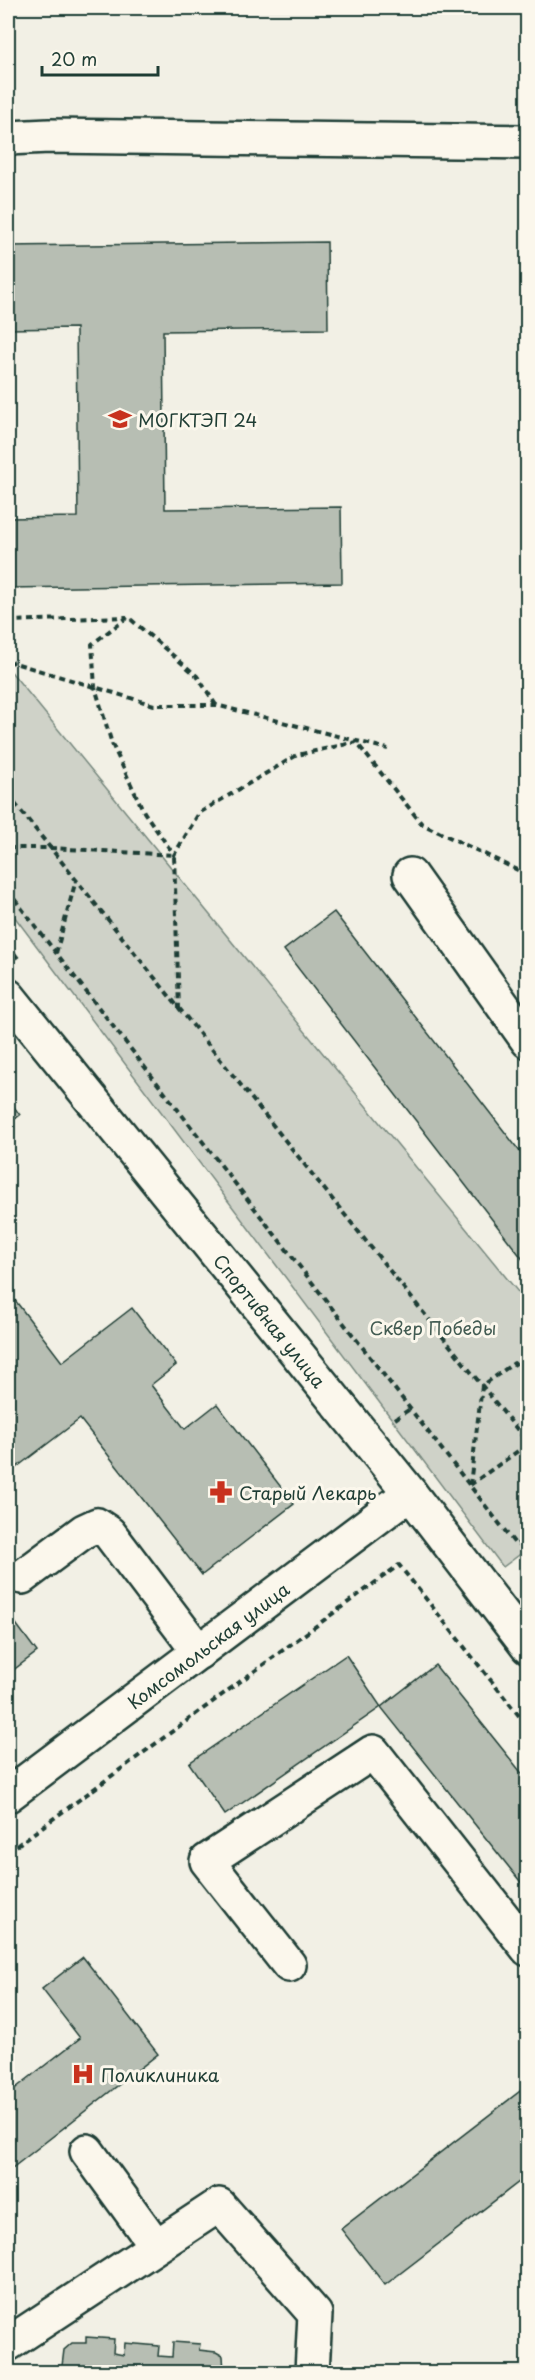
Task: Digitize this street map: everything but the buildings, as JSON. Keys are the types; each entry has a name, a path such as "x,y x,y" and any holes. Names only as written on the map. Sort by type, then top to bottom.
{"street":[{"path":"8,138 49,136 528,142"},
{"path":"410,875 528,1041"},
{"name":"Спортивная улица","path":"8,999 410,1493 528,1647"},
{"name":"Комсомольская улица","path":"8,1795 410,1493"},
{"path":"22,1577 84,1531 97,1526 109,1533 199,1652"},
{"path":"289,1965 207,1861 373,1752 528,1949"},
{"path":"87,2151 156,2246"},
{"path":"8,2344 219,2205 315,2314 312,2373"}],"path":[{"path":"128,617 92,644 95,687 112,744 144,812 174,855"},
{"path":"8,621 128,617 198,676 216,705"},
{"path":"8,661 154,705 216,705 388,749"},
{"path":"179,1009 174,855 199,813 297,754 356,742"},
{"path":"356,742 422,824 528,875"},
{"path":"8,795 528,1443 470,1486"},
{"path":"8,848 174,855"},
{"path":"56,953 76,880"},
{"path":"8,891 516,1545 528,1538"},
{"path":"470,1486 482,1386 514,1363 528,1380"},
{"path":"8,1852 399,1565 528,1727"}],"green space":[{"name":"Сквер Победы","path":"8,668 527,1303 527,1549 503,1567 8,908"}],"place":[{"name":"МОГКТЭП 24","path":"120,419"},
{"name":"Старый Лекарь","path":"221,1492"},
{"name":"Поликлиника","path":"83,2074"}]}
